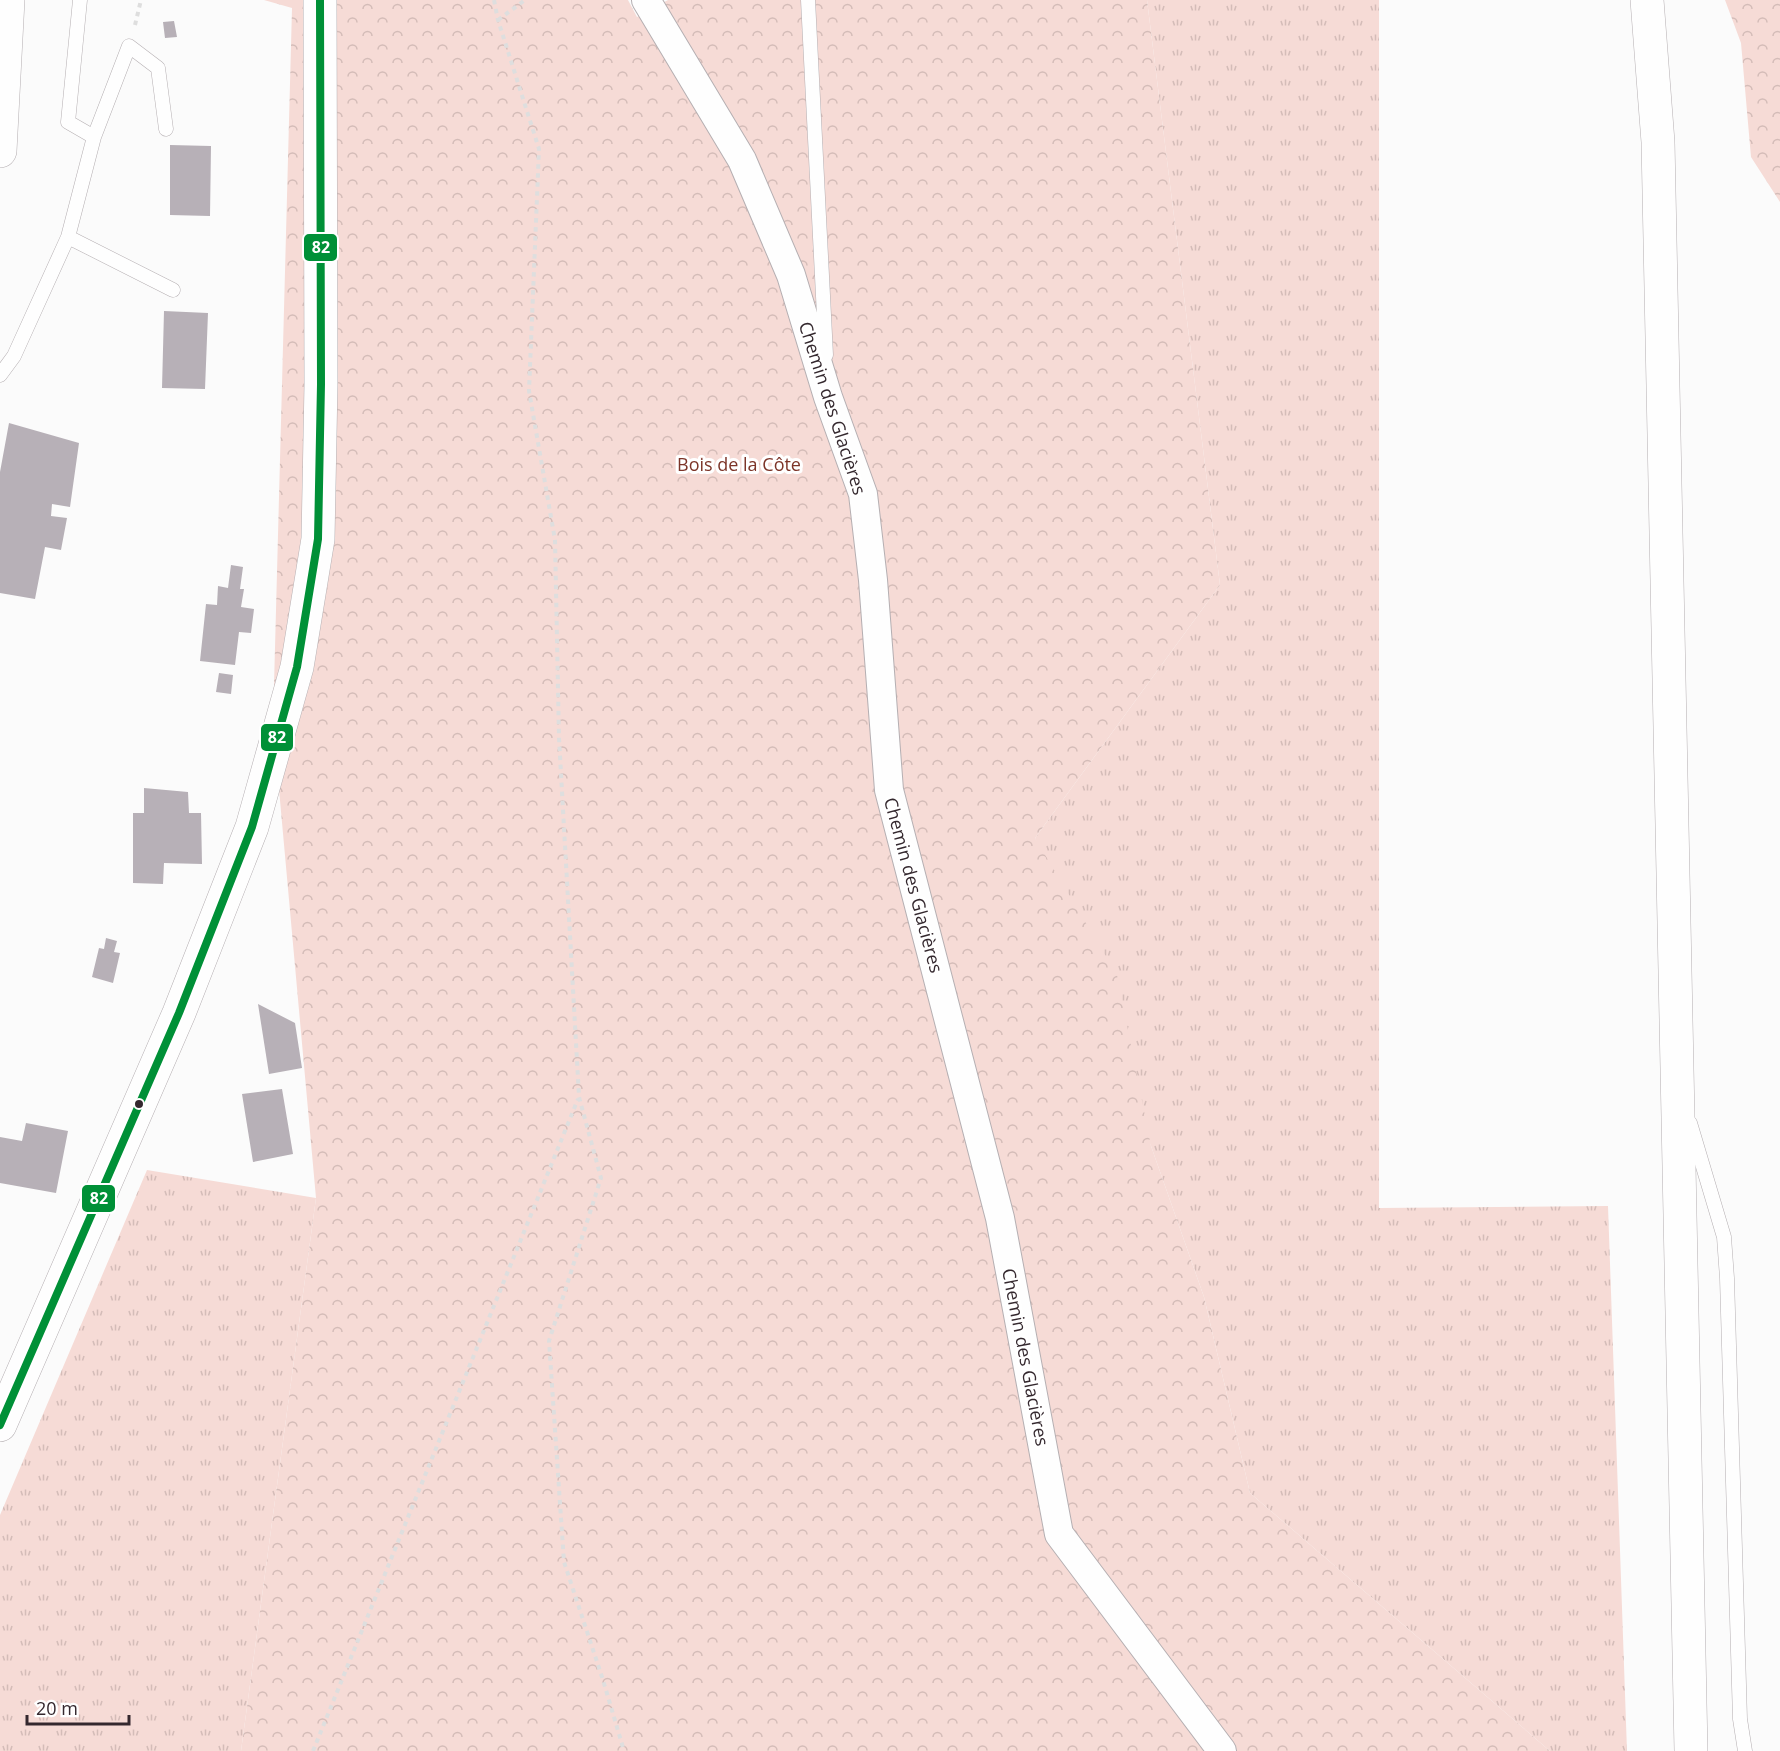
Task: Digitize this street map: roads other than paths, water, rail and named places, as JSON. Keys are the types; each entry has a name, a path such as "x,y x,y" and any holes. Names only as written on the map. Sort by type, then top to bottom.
{"main road":[{"path":"0,151 8,0"},
{"path":"0,1425 179,1013 252,827 297,667 318,539 321,384 320,0"},
{"path":"1647,0 1658,142 1691,1751"},
{"path":"1658,142 1664,0"}],"street":[{"name":"Chemin des Glacières","path":"646,0 742,160 791,274 828,396 863,494 873,580 889,790 1000,1218 1059,1534 1222,1751"}],"lane":[{"path":"80,0 69,122 94,136"},
{"path":"808,0 828,396"},
{"path":"0,375 14,356 68,237 94,136 129,46 158,68 166,129"},
{"path":"68,237 173,290"},
{"path":"1676,1076 1724,1237 1740,1719 1745,1751"}],"park label":[{"name":"Bois de la Côte","path":"739,464"}]}
